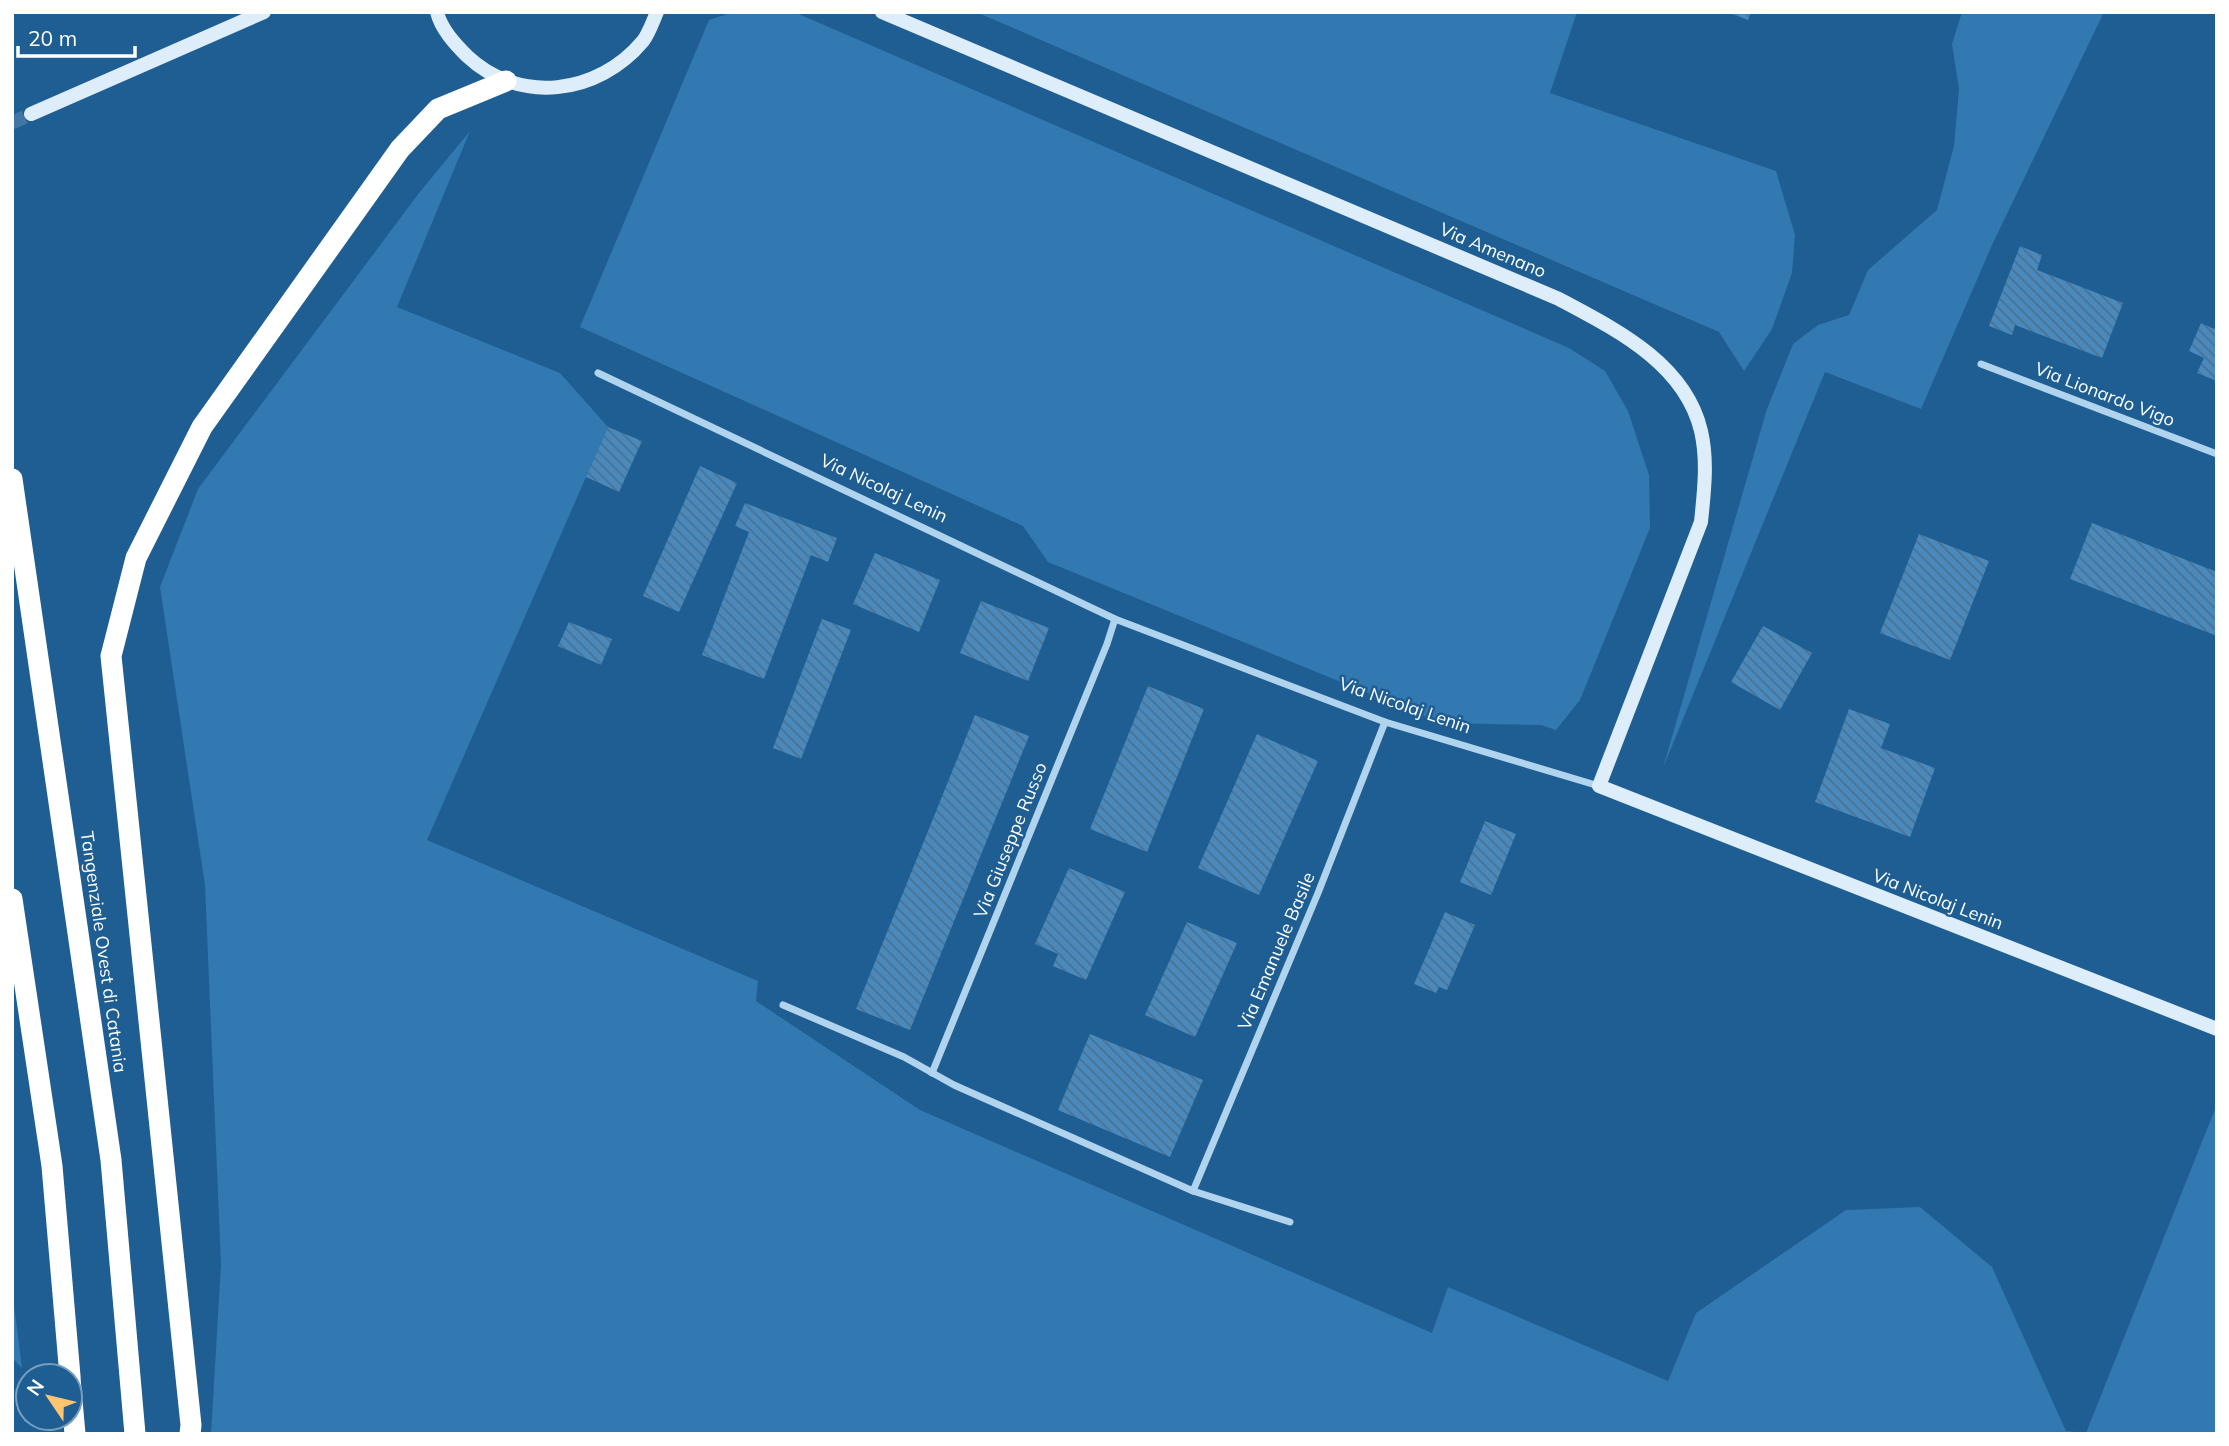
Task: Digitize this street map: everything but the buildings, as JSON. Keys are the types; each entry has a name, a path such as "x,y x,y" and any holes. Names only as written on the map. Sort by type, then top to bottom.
{"highway":[{"path":"190,1434 111,656 136,558 202,427 400,149 438,110 506,81"},
{"name":"Tangenziale Ovest di Catania","path":"12,479 111,1160 135,1434"},
{"path":"12,899 52,1166 69,1362"}],"main road":[{"path":"32,114 264,12"},
{"path":"435,14 454,44 478,66 506,81 543,89 582,84 616,66 644,40 657,12"},
{"name":"Via Amenano","path":"882,12 1559,299 1625,335 1658,362 1684,391 1701,430 1706,476 1702,522 1599,786"},
{"name":"Via Nicolaj Lenin","path":"1599,786 2217,1029"}],"street":[{"name":"Via Lionardo Vigo","path":"1981,364 2217,454"},
{"name":"Via Nicolaj Lenin","path":"598,373 1115,619 1385,722 1599,786"},
{"name":"Via Giuseppe Russo","path":"932,1073 1107,645 1115,619"},
{"name":"Via Emanuele Basile","path":"1193,1191 1318,893 1385,722"},
{"path":"783,1005 904,1057 954,1085 1193,1191 1290,1222"}],"shaded area":[{"path":"734,12 794,12 1569,348 1605,371 1628,411 1649,475 1650,528 1580,700 1556,730 1541,725 1441,723 1048,562 1023,526 580,327 709,20"},
{"path":"976,12 1577,12 1550,93 1776,171 1795,235 1792,273 1772,329 1744,371 1719,332"},
{"path":"1962,12 2104,12 1992,245 1921,409 1825,372 1663,768 1767,409 1793,344 1818,325 1849,315 1868,270 1937,210 1954,146 1959,89 1952,44"},
{"path":"470,131 397,307 560,373 608,427 427,840 758,981 756,1001 920,1110 1432,1333 1448,1287 1668,1381 1696,1313 1846,1210 1920,1207 1992,1267 2066,1431 2086,1433 2217,1104 2217,1434 211,1434 221,1265 205,885 160,587 198,489 419,193"},
{"path":"12,1288 21,1362 12,1358"}],"tunnel":[{"path":"12,123 31,114"}]}
